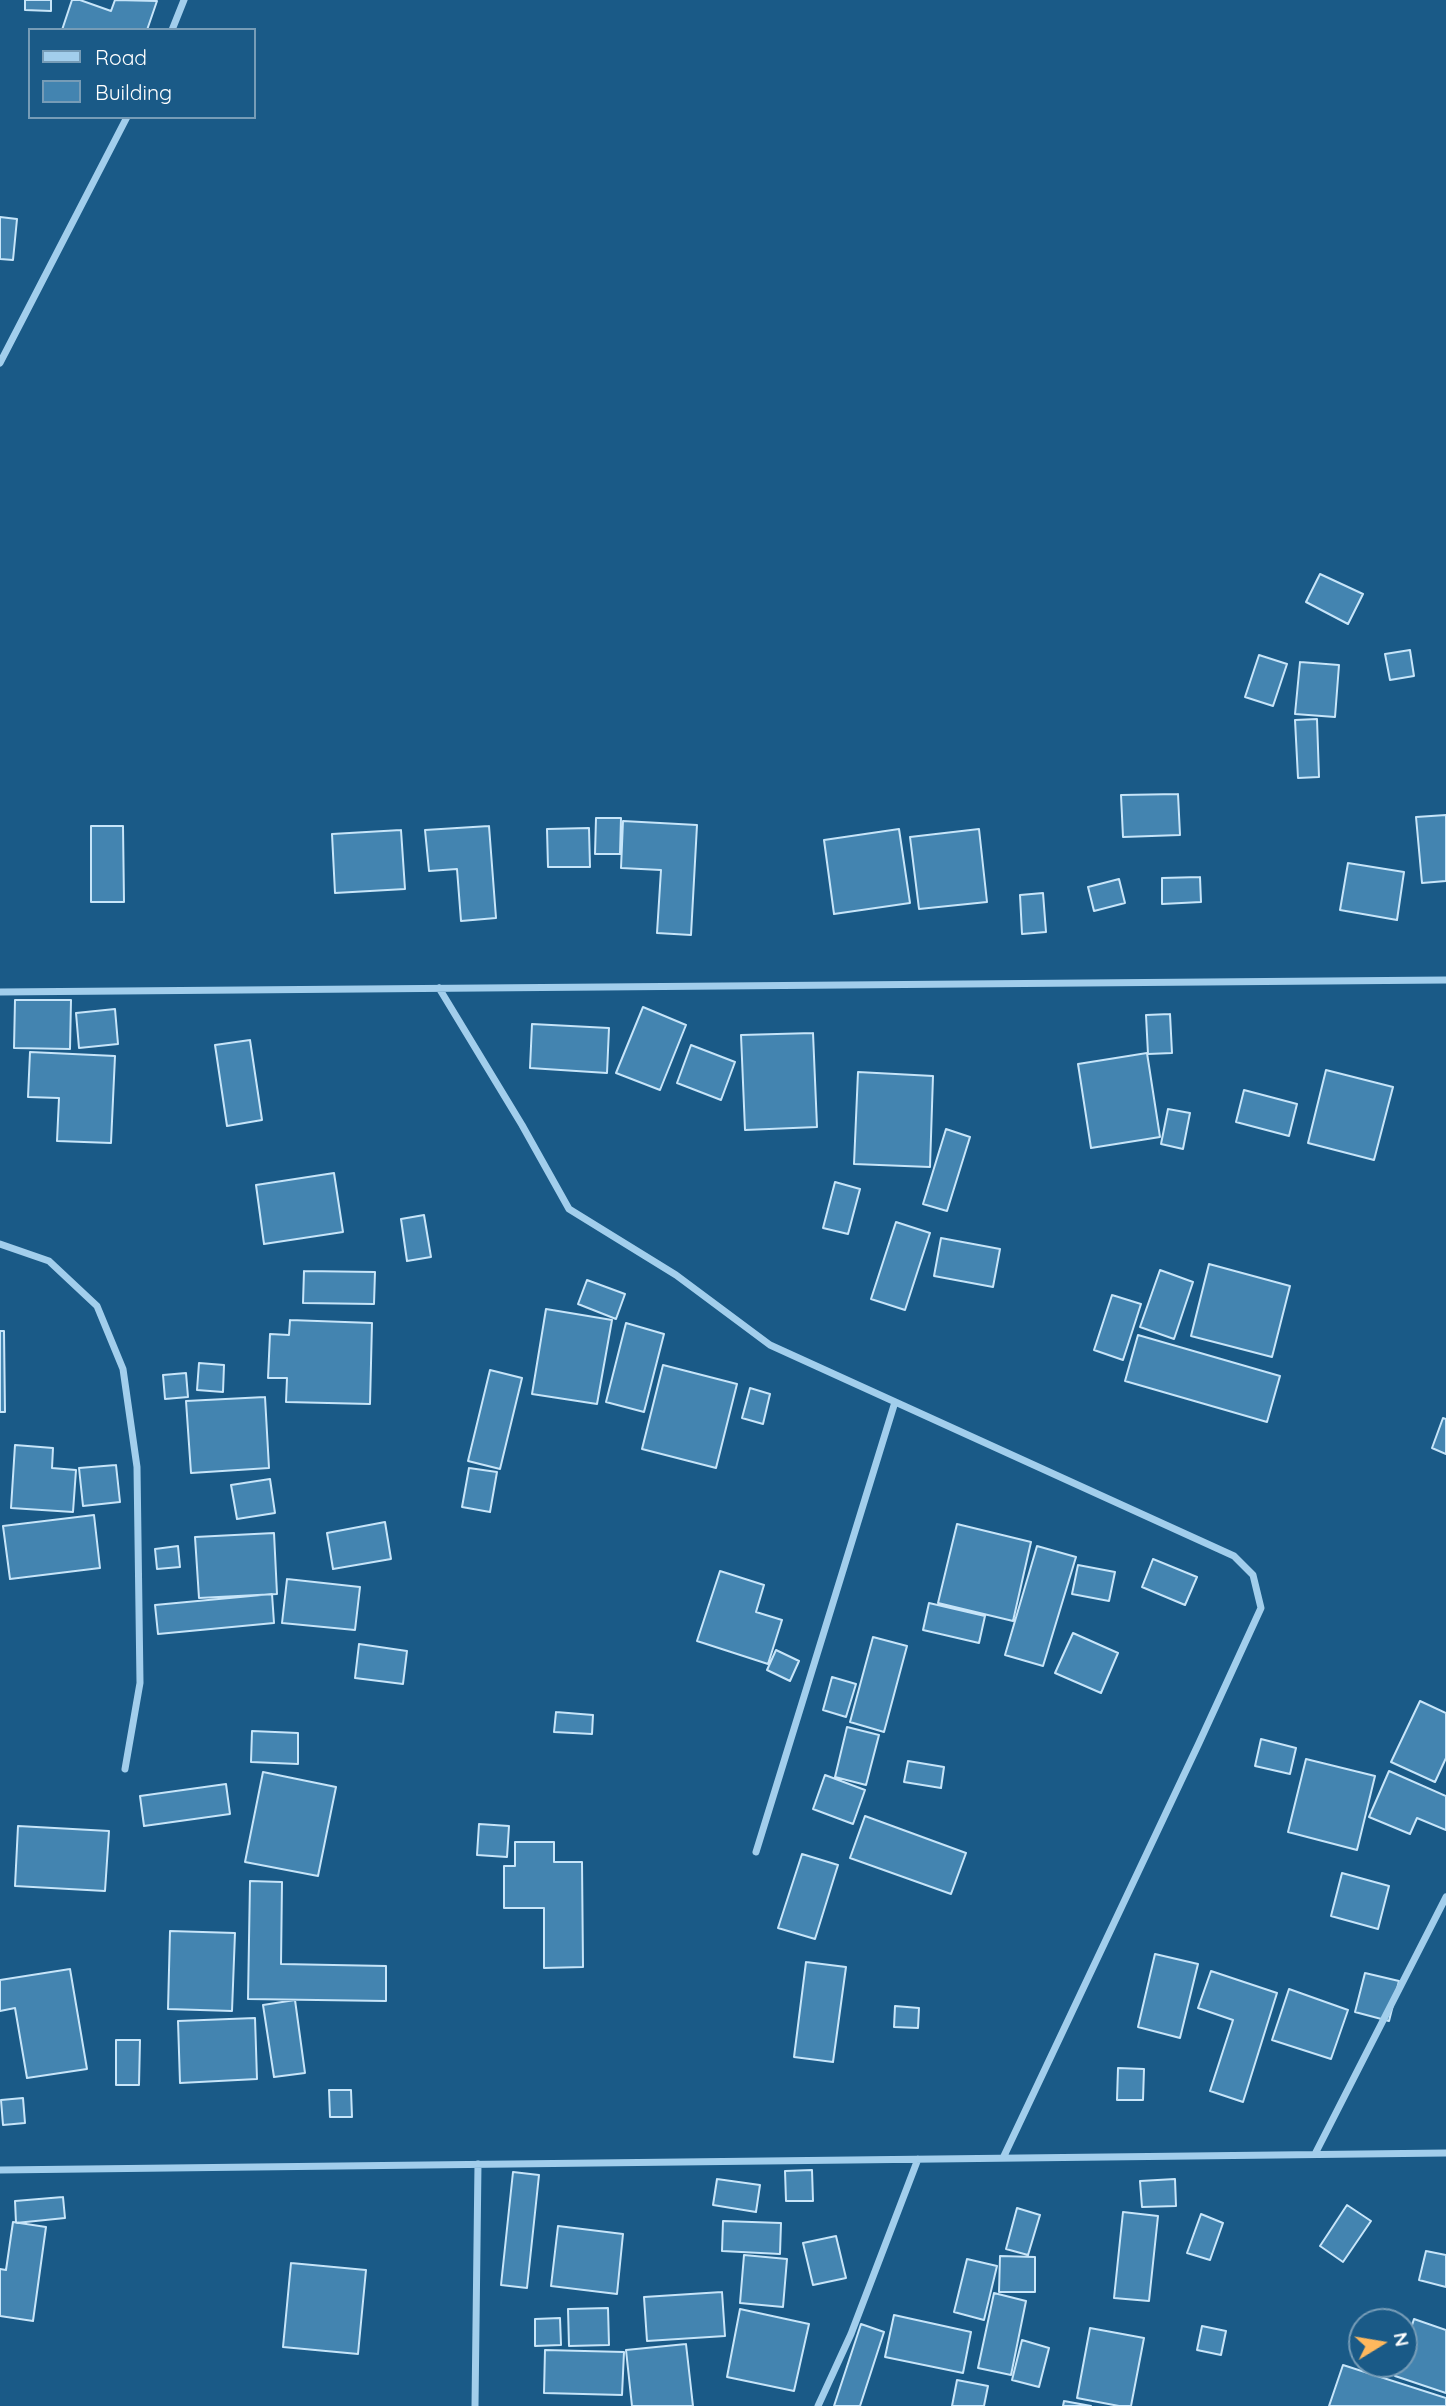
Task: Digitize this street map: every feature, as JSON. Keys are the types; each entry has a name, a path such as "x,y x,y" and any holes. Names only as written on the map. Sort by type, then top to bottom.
{"street":[{"path":"173,28 184,0"},
{"path":"0,363 126,119"},
{"path":"0,992 1446,980"},
{"path":"439,988 569,1209 676,1275 771,1345 1234,1556 1253,1575 1261,1608 1003,2158"},
{"path":"0,1244 48,1261 97,1306 123,1369 137,1467 140,1683 125,1769"},
{"path":"756,1852 895,1402"},
{"path":"1315,2154 1446,1897"},
{"path":"0,2170 1446,2153"},
{"path":"818,2406 851,2334 918,2159"},
{"path":"475,2406 478,2164"}],"building":[{"path":"25,0 51,0 51,11 25,10"},
{"path":"72,0 80,0 111,11 115,0 157,1 148,28 63,28"},
{"path":"0,217 17,219 13,260 0,259"},
{"path":"1320,574 1363,594 1348,624 1306,602"},
{"path":"1410,650 1414,676 1390,680 1385,654"},
{"path":"1259,655 1287,664 1273,706 1245,697"},
{"path":"1300,662 1339,665 1335,717 1295,714"},
{"path":"1317,719 1319,777 1298,778 1295,720"},
{"path":"1178,794 1180,835 1123,837 1121,795"},
{"path":"1446,815 1446,881 1422,883 1416,817"},
{"path":"596,818 621,818 620,854 595,854"},
{"path":"623,821 697,825 691,935 657,933 661,870 621,868"},
{"path":"91,826 123,826 124,902 91,902"},
{"path":"489,826 496,918 461,921 457,869 429,871 425,830"},
{"path":"589,828 590,867 548,867 547,829"},
{"path":"899,829 910,903 834,914 824,840"},
{"path":"979,829 987,902 919,909 910,837"},
{"path":"401,830 405,889 335,893 332,834"},
{"path":"1348,863 1404,872 1397,920 1340,910"},
{"path":"1200,877 1201,902 1162,904 1162,878"},
{"path":"1119,879 1125,903 1094,911 1088,887"},
{"path":"1043,893 1046,932 1022,934 1020,895"},
{"path":"15,1000 71,1000 70,1049 14,1048"},
{"path":"643,1007 686,1025 660,1090 616,1073"},
{"path":"115,1009 118,1044 79,1048 76,1013"},
{"path":"1170,1014 1172,1053 1148,1054 1146,1015"},
{"path":"532,1024 609,1028 607,1073 530,1068"},
{"path":"813,1033 817,1127 745,1130 741,1035"},
{"path":"250,1040 262,1120 227,1126 215,1045"},
{"path":"691,1045 735,1062 721,1100 677,1083"},
{"path":"30,1052 115,1056 111,1143 57,1141 59,1098 28,1097"},
{"path":"1147,1053 1160,1137 1091,1148 1078,1064"},
{"path":"1326,1070 1393,1087 1374,1160 1308,1143"},
{"path":"858,1072 933,1076 930,1167 854,1164"},
{"path":"1244,1090 1297,1104 1289,1136 1236,1122"},
{"path":"1168,1109 1190,1113 1183,1149 1161,1144"},
{"path":"946,1129 970,1137 947,1211 923,1204"},
{"path":"334,1173 343,1232 264,1244 256,1185"},
{"path":"835,1182 860,1189 848,1234 823,1228"},
{"path":"424,1215 431,1257 407,1261 401,1219"},
{"path":"896,1222 930,1233 905,1310 871,1299"},
{"path":"941,1238 1000,1249 993,1287 934,1276"},
{"path":"1209,1264 1290,1286 1272,1357 1191,1336"},
{"path":"1160,1270 1193,1282 1174,1339 1140,1327"},
{"path":"304,1271 375,1272 374,1304 303,1303"},
{"path":"587,1280 625,1294 616,1319 578,1304"},
{"path":"1112,1295 1141,1304 1123,1360 1094,1350"},
{"path":"546,1309 612,1320 597,1404 532,1394"},
{"path":"290,1320 372,1323 370,1404 286,1402 287,1378 268,1378 270,1334 289,1335"},
{"path":"626,1323 664,1334 644,1412 606,1402"},
{"path":"0,1331 4,1331 5,1412 0,1412"},
{"path":"1138,1335 1280,1376 1267,1422 1125,1381"},
{"path":"199,1363 224,1365 223,1392 197,1390"},
{"path":"663,1365 737,1384 716,1468 642,1449"},
{"path":"490,1370 522,1378 500,1469 468,1461"},
{"path":"186,1373 188,1397 165,1399 163,1375"},
{"path":"750,1388 770,1394 763,1424 742,1418"},
{"path":"265,1397 269,1468 191,1473 186,1401"},
{"path":"1443,1418 1446,1419 1446,1454 1432,1448"},
{"path":"15,1445 53,1448 52,1468 76,1470 73,1512 11,1508"},
{"path":"116,1465 120,1502 83,1506 79,1468"},
{"path":"469,1468 497,1472 490,1512 462,1507"},
{"path":"270,1479 275,1513 237,1519 231,1485"},
{"path":"94,1515 100,1568 10,1579 3,1526"},
{"path":"385,1522 391,1559 333,1569 327,1533"},
{"path":"957,1524 1031,1542 1013,1621 938,1603"},
{"path":"274,1533 277,1594 199,1598 195,1537"},
{"path":"178,1546 180,1567 157,1569 155,1549"},
{"path":"1037,1546 1076,1557 1043,1666 1005,1655"},
{"path":"1153,1559 1197,1577 1185,1605 1142,1587"},
{"path":"1078,1565 1115,1572 1109,1601 1072,1594"},
{"path":"720,1571 764,1585 756,1612 782,1620 768,1664 697,1641"},
{"path":"287,1579 360,1587 355,1630 282,1623"},
{"path":"272,1594 274,1623 158,1634 155,1605"},
{"path":"929,1603 985,1616 979,1643 923,1630"},
{"path":"1073,1633 1118,1653 1101,1693 1055,1673"},
{"path":"873,1637 907,1646 884,1732 850,1722"},
{"path":"359,1644 407,1651 403,1684 355,1678"},
{"path":"776,1650 799,1661 790,1681 767,1670"},
{"path":"832,1677 856,1684 846,1717 823,1710"},
{"path":"1420,1701 1446,1713 1446,1758 1435,1782 1391,1762"},
{"path":"556,1712 593,1715 592,1734 554,1732"},
{"path":"847,1727 879,1735 866,1785 835,1777"},
{"path":"252,1731 298,1733 298,1764 251,1762"},
{"path":"1261,1739 1296,1748 1290,1774 1255,1766"},
{"path":"1306,1759 1375,1776 1357,1850 1288,1832"},
{"path":"908,1761 944,1767 941,1788 904,1782"},
{"path":"1389,1771 1446,1796 1446,1830 1417,1818 1410,1834 1369,1817"},
{"path":"263,1772 336,1787 318,1876 245,1862"},
{"path":"825,1775 865,1790 853,1824 813,1809"},
{"path":"226,1784 230,1814 144,1826 140,1796"},
{"path":"865,1816 966,1853 951,1894 850,1858"},
{"path":"479,1824 509,1826 507,1857 477,1855"},
{"path":"18,1826 109,1831 105,1891 15,1886"},
{"path":"515,1842 554,1842 554,1862 582,1862 583,1967 544,1968 544,1908 504,1908 504,1866 515,1866"},
{"path":"802,1854 838,1865 815,1939 778,1928"},
{"path":"1342,1873 1389,1886 1378,1929 1331,1916"},
{"path":"250,1881 282,1882 281,1964 386,1966 386,2001 248,1999"},
{"path":"170,1931 235,1933 232,2011 168,2009"},
{"path":"1155,1954 1198,1964 1180,2038 1138,2027"},
{"path":"806,1962 846,1967 833,2062 794,2057"},
{"path":"70,1969 87,2069 27,2078 15,2008 0,2011 0,1980"},
{"path":"1211,1971 1277,1993 1243,2102 1210,2091 1233,2020 1198,2008"},
{"path":"1365,1973 1399,1981 1389,2021 1355,2012"},
{"path":"1289,1989 1348,2010 1331,2059 1272,2040"},
{"path":"295,2000 305,2073 274,2077 263,2005"},
{"path":"895,2006 919,2008 918,2028 894,2027"},
{"path":"255,2018 257,2079 180,2083 178,2021"},
{"path":"116,2040 140,2040 139,2085 116,2085"},
{"path":"1118,2068 1144,2069 1143,2100 1117,2100"},
{"path":"329,2090 351,2090 352,2117 330,2117"},
{"path":"23,2098 25,2123 3,2125 1,2100"},
{"path":"812,2170 813,2201 786,2201 785,2171"},
{"path":"513,2172 539,2175 527,2288 501,2285"},
{"path":"717,2179 760,2185 756,2212 713,2205"},
{"path":"1175,2179 1176,2206 1142,2207 1140,2181"},
{"path":"63,2197 65,2218 16,2223 15,2201"},
{"path":"1347,2205 1371,2221 1343,2262 1320,2246"},
{"path":"1017,2208 1040,2215 1028,2255 1006,2249"},
{"path":"1123,2212 1158,2216 1149,2301 1114,2298"},
{"path":"1201,2214 1223,2223 1210,2260 1187,2253"},
{"path":"723,2221 781,2223 780,2254 722,2251"},
{"path":"13,2222 46,2227 33,2321 0,2316 0,2269 6,2270"},
{"path":"558,2226 623,2234 617,2294 551,2286"},
{"path":"836,2236 846,2278 813,2285 803,2243"},
{"path":"1426,2251 1446,2255 1446,2287 1419,2280"},
{"path":"744,2255 787,2259 783,2307 740,2303"},
{"path":"1000,2256 1035,2257 1035,2292 999,2292"},
{"path":"967,2259 997,2266 984,2320 954,2312"},
{"path":"291,2263 366,2270 358,2354 283,2347"},
{"path":"722,2292 725,2336 647,2341 644,2297"},
{"path":"994,2293 1026,2301 1011,2375 978,2368"},
{"path":"608,2308 609,2345 569,2346 568,2309"},
{"path":"740,2309 809,2324 794,2391 727,2377"},
{"path":"894,2315 971,2332 963,2373 885,2357"},
{"path":"560,2318 561,2345 535,2346 535,2319"},
{"path":"1418,2320 1446,2330 1446,2393 1401,2378 1418,2378"},
{"path":"861,2324 884,2332 860,2406 834,2406"},
{"path":"1202,2326 1226,2331 1221,2355 1197,2350"},
{"path":"1090,2328 1144,2338 1131,2406 1077,2398"},
{"path":"1022,2340 1049,2348 1039,2387 1012,2380"},
{"path":"686,2344 693,2406 632,2406 626,2350"},
{"path":"545,2350 624,2352 622,2395 544,2393"},
{"path":"1343,2365 1348,2367 1348,2378 1384,2378 1446,2398 1446,2406 1329,2406"},
{"path":"957,2380 988,2386 984,2406 952,2406"},
{"path":"1064,2401 1091,2406 1063,2406"}]}
